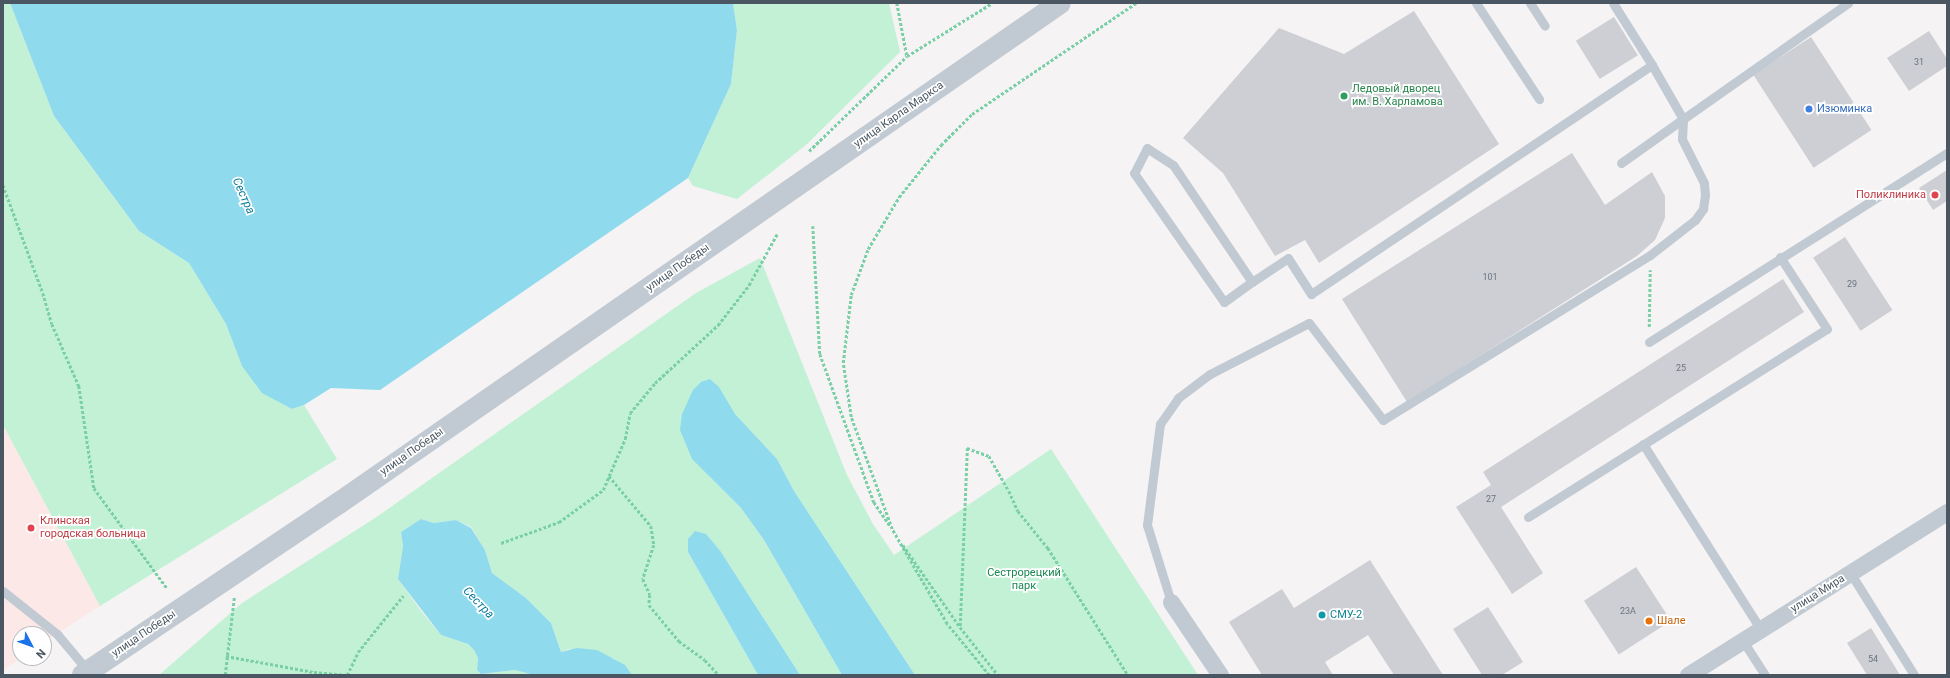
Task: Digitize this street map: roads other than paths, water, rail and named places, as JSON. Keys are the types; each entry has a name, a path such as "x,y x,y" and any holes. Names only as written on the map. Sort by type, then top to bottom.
{"street":[{"name":"улица Карла Маркса","path":"738,226 1060,3"},
{"name":"улица Победы","path":"86,673 339,503 738,226"},
{"name":"улица Мира","path":"1688,675 1851,574 1947,512"},
{"path":"1171,602 1220,675"}],"lane":[{"path":"1476,3 1539,99"},
{"path":"1530,3 1545,26"},
{"path":"1171,602 1147,525 1160,424 1178,398 1210,374 1309,323 1383,420 1650,255 1684,230 1703,209 1706,195 1704,183 1682,139 1683,120 1652,64 1613,3"},
{"path":"1621,163 1848,3"},
{"path":"1252,282 1173,164 1147,148 1134,173 1224,302 1288,258 1311,294 1652,64"},
{"path":"1649,342 1780,257 1947,153"},
{"path":"1528,516 1827,329 1780,257"},
{"path":"1643,444 1761,630"},
{"path":"1851,574 1914,675"},
{"path":"3,591 57,634 86,673"},
{"path":"1743,640 1765,675"}],"water":[{"name":"Сестра","path":"10,3 733,3 737,30 731,84 688,178 380,390 331,388 304,405 292,409 262,393 242,366 226,324 189,263 139,231 54,116"},
{"path":"710,379 719,387 735,414 777,459 794,491 915,675 842,675 764,540 741,508 692,459 680,430 682,414 693,390 701,382"},
{"name":"Сестра","path":"421,519 434,523 456,520 471,528 485,550 492,573 526,598 551,623 561,652 577,648 597,650 625,665 632,675 534,675 515,670 481,674 477,670 478,658 474,650 468,644 441,635 398,579 403,546 401,532"},
{"path":"695,531 706,534 721,552 800,675 758,675 688,552 688,539"}],"place":[{"name":"Ледовый дворец им. В. Харламова","path":"1344,96"},
{"name":"Изюминка","path":"1809,109"},
{"name":"Поликлиника","path":"1935,195"},
{"name":"Клинская городская больница","path":"31,528"},
{"name":"СМУ-2","path":"1322,615"},
{"name":"Шале","path":"1649,621"}],"park label":[{"name":"Сестрорецкий парк","path":"1024,580"}]}
